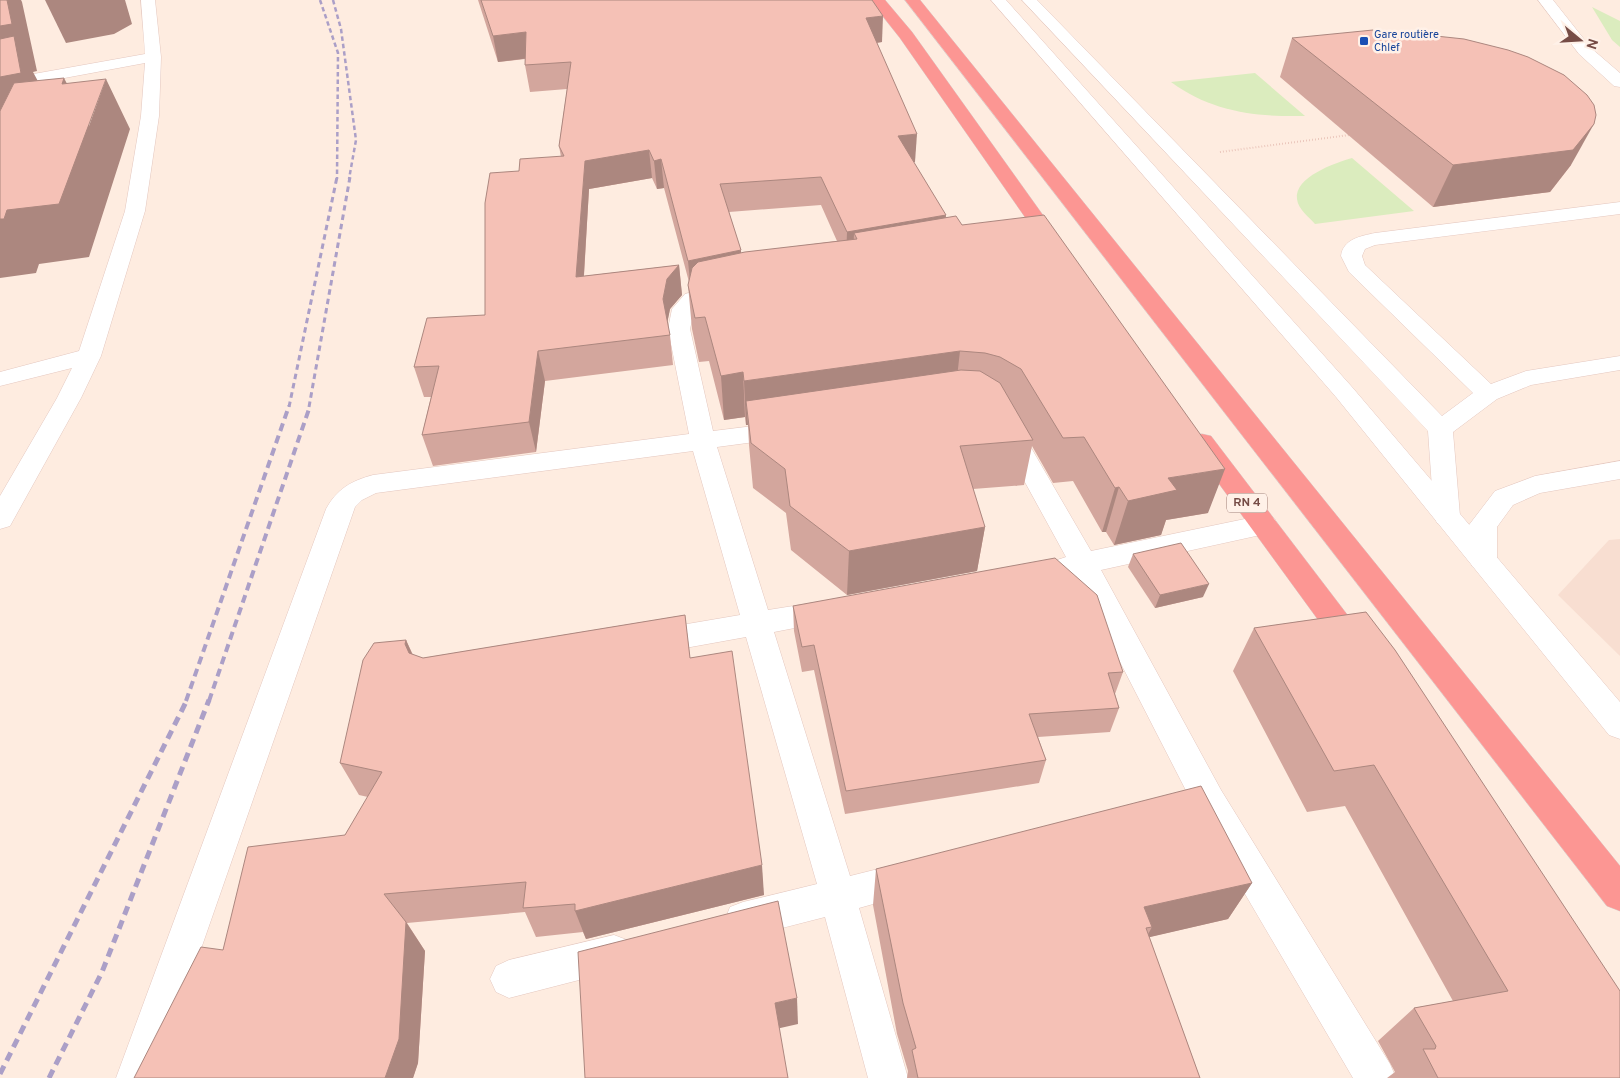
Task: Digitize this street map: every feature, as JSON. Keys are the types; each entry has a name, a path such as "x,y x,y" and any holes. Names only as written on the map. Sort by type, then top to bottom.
{"highway":[{"path":"877,0 906,35 1070,266"},
{"path":"912,0 1620,894"},
{"name":"RN 4","path":"1188,423 1371,669"}],"street":[{"path":"0,519 70,398 89,356 135,211 150,116 153,57 148,0"},
{"path":"998,0 1344,392 1620,725"},
{"path":"1030,0 1440,429 1447,516"},
{"path":"1545,0 1585,51 1620,82"},
{"path":"0,85 153,57"},
{"path":"1488,394 1356,268 1351,252 1355,246 1363,241 1375,239 1620,208"},
{"path":"1018,239 1046,234"},
{"path":"747,286 693,299 682,309 679,329 703,442 838,896 888,1078"},
{"path":"0,379 89,356"},
{"path":"1440,429 1488,394 1526,378 1620,363"},
{"path":"989,410 1003,421 1084,564 1195,804 1376,1078"},
{"path":"136,1078 339,510 351,494 362,487 373,484 703,442 810,426"},
{"path":"1483,560 1483,526 1504,498 1535,485 1620,470"},
{"path":"1045,571 1264,526"},
{"path":"630,645 756,625 852,607"},
{"path":"712,928 943,869"},
{"path":"509,979 645,945"}],"path":[{"path":"1180,157 1349,135"}],"shaded area":[{"path":"1620,539 1620,656 1558,595 1609,540"}],"green space":[{"path":"1592,7 1620,21 1620,47 1612,40"},
{"path":"1255,73 1305,116 1251,114 1235,111 1202,100 1171,82"},
{"path":"1352,158 1414,211 1315,224 1299,206 1297,199 1298,191 1302,184 1317,172"}],"building":[{"path":"0,0 7,0 12,24 0,26"},
{"path":"481,0 872,0 883,16 866,18 917,134 898,136 946,215 847,232 821,177 720,184 741,250 688,261 661,159 654,161 649,150 585,161 576,277 679,265 667,279 663,299 670,335 538,351 529,422 422,435 439,366 414,367 427,318 485,315 485,203 490,173 519,171 520,159 564,156 559,146 571,62 525,65 526,32 493,36"},
{"path":"1373,30 1383,38 1417,34 1464,39 1528,57 1564,75 1587,95 1594,105 1596,115 1594,124 1573,150 1453,165 1292,38"},
{"path":"14,36 21,73 0,77 0,39"},
{"path":"64,78 62,84 106,79 59,204 7,210 4,219 0,219 0,111 14,83"},
{"path":"1044,215 1225,469 1168,478 1177,490 1128,501 1119,487 1115,488 1084,437 1063,438 1021,369 1000,357 985,353 960,351 744,381 743,372 721,376 705,317 695,318 688,285 692,268 698,262 745,252 857,239 854,233 956,216 962,225"},
{"path":"961,370 980,371 1000,383 1033,440 960,446 985,527 849,551 790,506 785,469 751,443 746,401"},
{"path":"1181,543 1209,584 1160,595 1133,554"},
{"path":"1055,558 1097,595 1123,672 1108,673 1119,708 1029,714 1046,760 846,791 814,645 802,647 793,606"},
{"path":"1366,612 1395,650 1620,991 1620,1078 1438,1078 1423,1049 1435,1049 1436,1046 1414,1008 1508,991 1374,765 1334,771 1254,628"},
{"path":"685,615 690,658 732,651 762,865 575,911 575,904 523,908 526,882 384,894 406,922 399,1039 385,1078 134,1078 201,947 223,950 248,847 345,835 382,772 340,763 363,660 374,643 406,640 405,644 409,653 423,658"},
{"path":"1201,786 1252,883 1144,907 1152,927 1146,928 1200,1078 918,1078 912,1050 916,1048 903,1003 876,869"},
{"path":"778,901 797,998 775,1003 788,1078 585,1078 578,952"}],"railway":[{"path":"320,0 338,53 337,179"},
{"path":"333,0 341,29 356,140 349,179"},
{"path":"289,407 337,177"},
{"path":"309,407 350,177"},
{"path":"186,701 289,406"},
{"path":"209,701 310,406"},
{"path":"0,1074 187,700"},
{"path":"49,1078 102,972 209,700"}],"place":[{"name":"Gare routière Chlef","path":"1364,41"}]}
